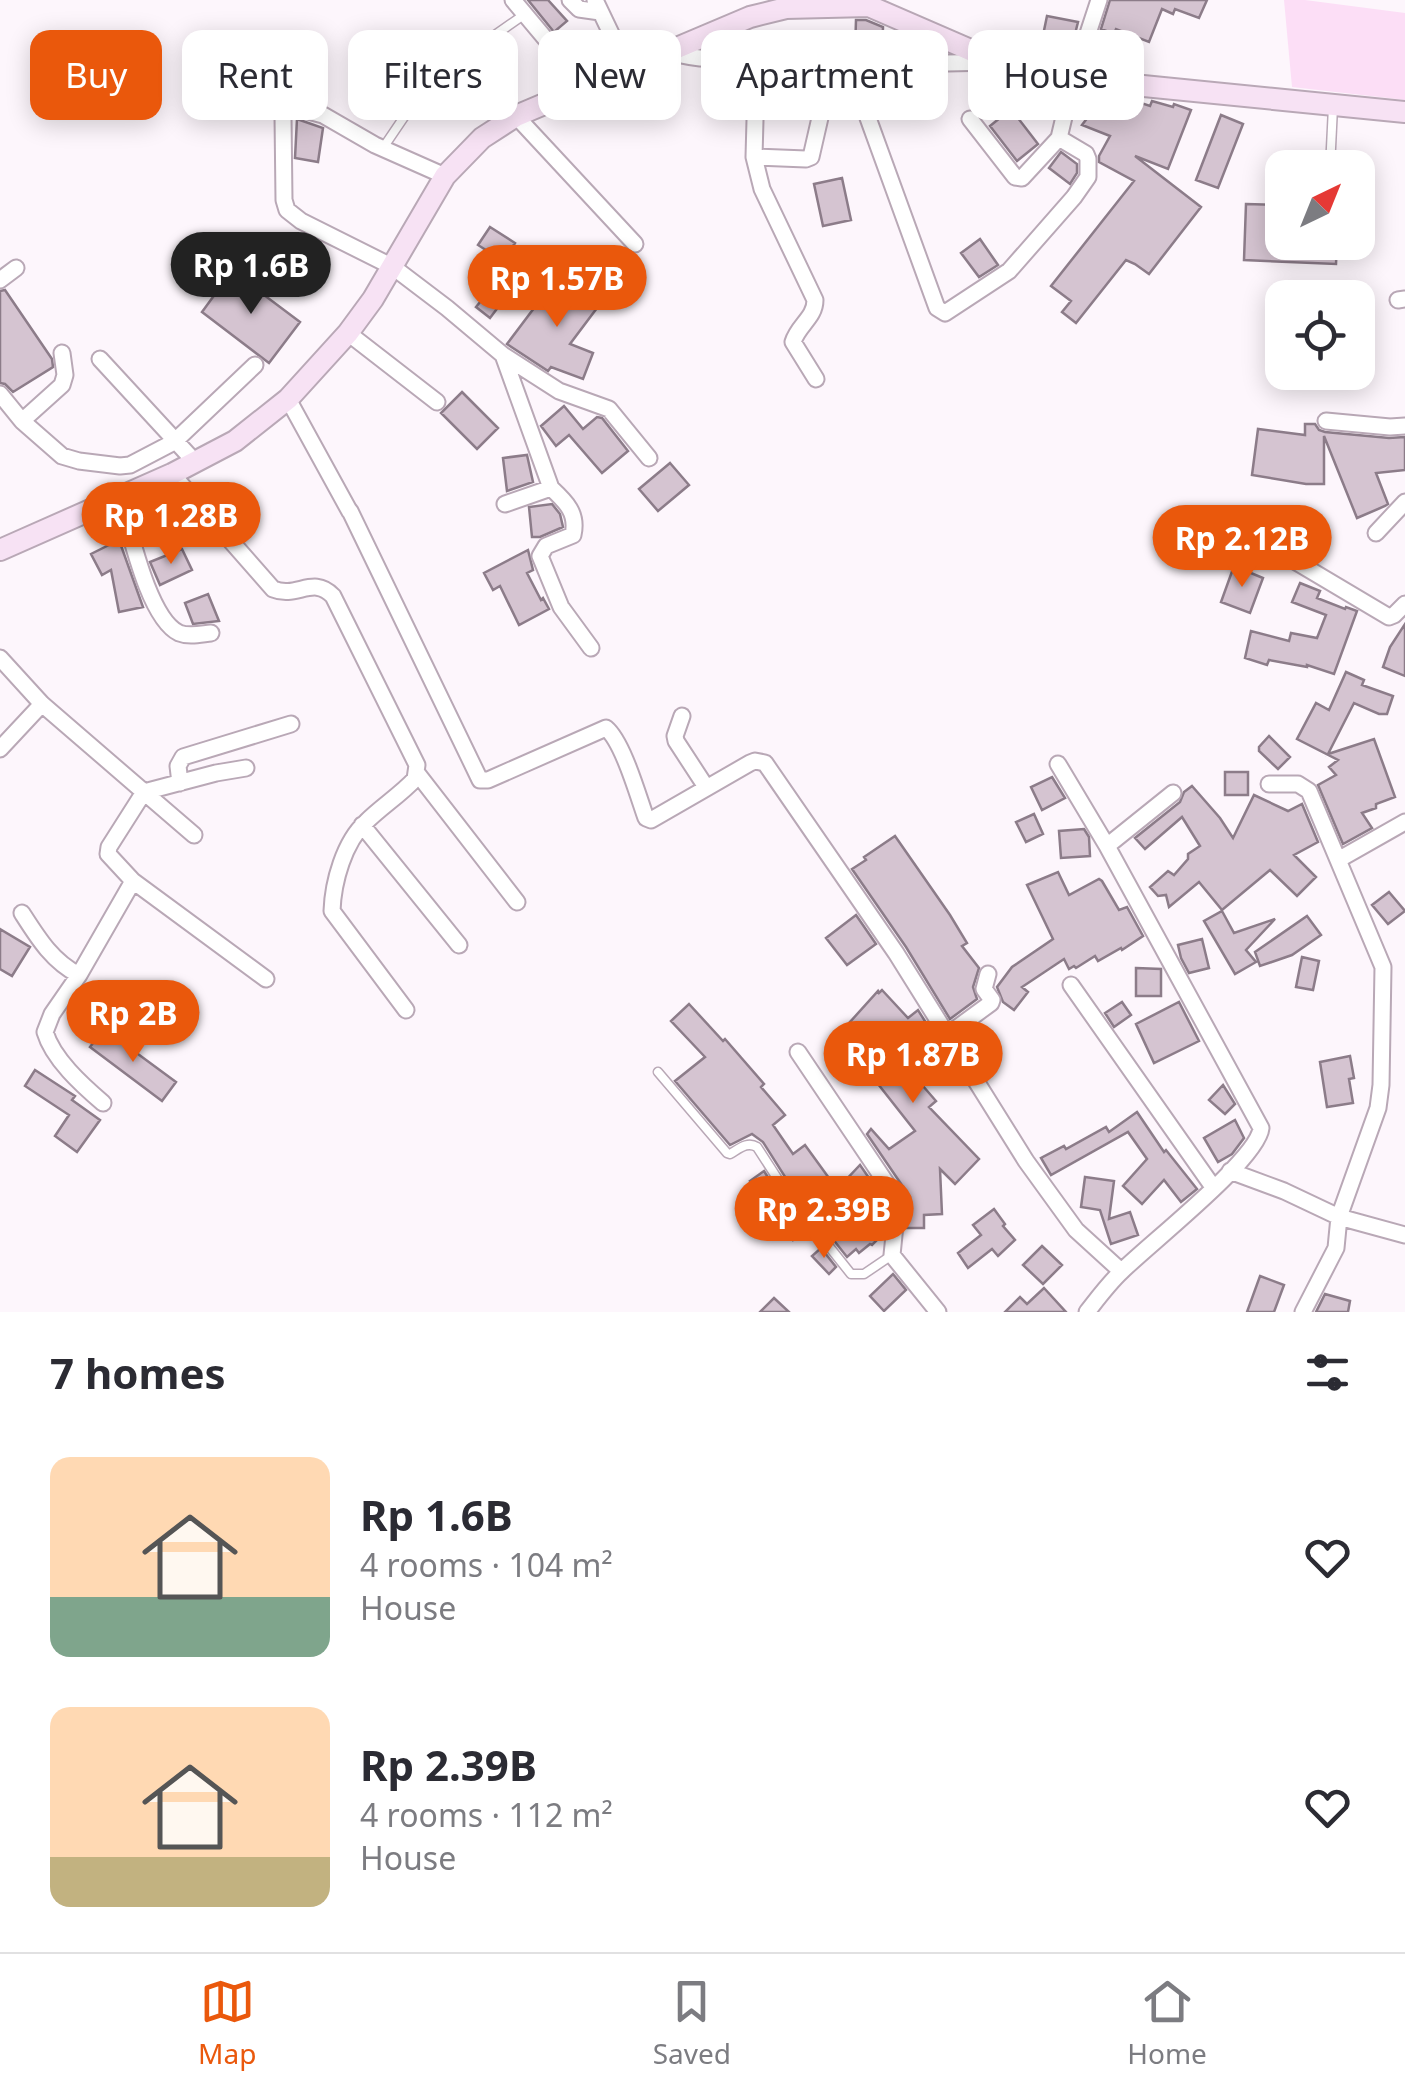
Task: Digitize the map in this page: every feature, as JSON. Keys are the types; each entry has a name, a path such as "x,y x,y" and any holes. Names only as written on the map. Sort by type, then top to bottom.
{"street":[{"path":"514,0 538,30"},
{"path":"570,0 579,9 597,6 609,30"},
{"path":"1089,30 1099,0"},
{"path":"681,47 750,17 786,8 881,5 968,47"},
{"path":"1144,87 1405,112"},
{"path":"445,176 323,115 294,107 283,116 287,210 301,221 393,267 504,355 559,391 609,409 649,458"},
{"path":"518,118 635,244"},
{"path":"0,550 235,442 288,399 348,333 393,267 445,176 482,138 510,120"},
{"path":"755,120 754,157 762,189 815,300 813,313 799,328 793,342 816,379"},
{"path":"754,157 810,157 819,120"},
{"path":"869,120 942,313 1008,271 1088,177 1086,154 1059,138"},
{"path":"971,120 1020,179 1059,138 1063,120"},
{"path":"0,280 16,268"},
{"path":"348,333 437,402"},
{"path":"22,421 62,385 66,376 62,353"},
{"path":"504,355 551,488 568,503 575,526 573,535 546,546 540,556 561,607 591,648"},
{"path":"100,359 195,462"},
{"path":"0,394 22,421 62,456 120,466 174,442 255,365"},
{"path":"288,399 350,511 480,780 488,780 606,728 633,778 647,819 653,819 750,763 765,763 896,953 1026,1160 1076,1230 1121,1271"},
{"path":"1326,420 1405,426"},
{"path":"172,474 274,589 286,593 314,586 333,596 417,765 411,784 362,825 347,848 332,901 332,911 406,1010"},
{"path":"505,504 551,488"},
{"path":"120,497 152,600 162,618 187,635 211,634"},
{"path":"1376,533 1405,502"},
{"path":"1283,554 1390,617 1405,604"},
{"path":"0,658 42,704 194,835"},
{"path":"0,749 42,704"},
{"path":"682,716 676,741 706,787"},
{"path":"180,783 178,766 183,757 291,724"},
{"path":"1058,764 1261,1128 1260,1137 1230,1171 1121,1271 1087,1312"},
{"path":"246,768 144,792 108,850 133,881 266,979"},
{"path":"417,773 517,902"},
{"path":"1269,784 1298,784 1309,791 1383,967 1378,1108 1340,1217 1336,1248 1303,1312"},
{"path":"1107,846 1173,793"},
{"path":"1338,860 1405,822"},
{"path":"362,825 459,946"},
{"path":"103,1103 50,1046 45,1032 52,1014 133,881"},
{"path":"22,913 41,943 64,968 78,976"},
{"path":"946,1036 992,1004 984,989 988,974"},
{"path":"1071,985 1213,1187"},
{"path":"798,1052 895,1198 892,1255 938,1312"},
{"path":"1230,1171 1340,1217 1405,1235"}],"lane":[{"path":"502,30 525,14"},
{"path":"1331,150 1333,105"},
{"path":"383,148 402,120"},
{"path":"658,1072 727,1154 745,1145 756,1147 788,1195 851,1274 864,1274 892,1255"}],"shaded area":[{"path":"1284,0 1405,13 1405,100 1292,87"}],"building":[{"path":"528,0 548,0 567,21 552,30"},
{"path":"1110,0 1207,0 1199,18 1175,9 1173,14 1162,9 1149,42 1144,40 1144,30 1101,29"},
{"path":"1047,16 1078,22 1076,30 1044,30"},
{"path":"856,20 883,27 883,30 856,30"},
{"path":"1152,101 1191,110 1168,169 1135,156 1201,207 1149,274 1126,260 1076,323 1062,312 1071,301 1051,286 1134,181 1099,162 1110,136 1082,125 1086,120 1144,120 1144,104 1150,106"},
{"path":"1221,115 1243,124 1218,188 1196,180"},
{"path":"297,120 323,128 318,162 295,158"},
{"path":"997,120 1019,120 1038,144 1017,161 990,126"},
{"path":"1061,152 1077,164 1070,184 1049,168"},
{"path":"842,178 851,220 823,226 814,184"},
{"path":"1246,204 1265,205 1265,260 1336,260 1336,264 1244,260"},
{"path":"490,227 515,243 503,261 478,245"},
{"path":"980,239 998,265 979,277 961,253"},
{"path":"232,271 300,322 269,363 202,312"},
{"path":"559,275 600,304 570,344 593,353 583,379 551,367 548,371 507,344"},
{"path":"498,280 511,290 490,318 476,307"},
{"path":"5,290 52,359 53,367 13,392 0,383 0,291"},
{"path":"462,392 498,428 477,449 441,413"},
{"path":"564,406 583,429 597,417 602,418 628,451 602,473 569,435 556,446 541,426"},
{"path":"1305,424 1315,424 1325,432 1405,437 1405,470 1376,473 1388,504 1357,518 1324,436 1324,484 1252,475 1258,429 1305,435"},
{"path":"527,455 533,482 507,491 503,458"},
{"path":"670,463 689,485 658,511 639,489"},
{"path":"552,504 563,527 532,537 529,507"},
{"path":"119,540 143,607 119,612 111,570 102,575 91,554"},
{"path":"182,549 192,570 160,585 150,562"},
{"path":"528,550 533,570 527,573 549,609 519,625 500,586 493,590 484,573"},
{"path":"1234,566 1263,578 1250,613 1221,602"},
{"path":"1300,583 1320,591 1317,598 1357,611 1334,674 1307,665 1269,660 1267,665 1245,658 1251,631 1289,641 1291,633 1317,638 1326,615 1292,602"},
{"path":"208,594 219,621 193,624 185,603"},
{"path":"1405,624 1405,676 1383,667"},
{"path":"1346,672 1364,680 1362,685 1393,696 1387,714 1354,703 1328,754 1374,739 1395,797 1362,813 1372,828 1343,844 1318,785 1336,775 1329,767 1338,760 1297,739 1316,703 1329,710"},
{"path":"1269,736 1290,757 1278,769 1259,751"},
{"path":"1225,772 1248,772 1248,795 1225,795"},
{"path":"1052,777 1065,798 1042,810 1031,787"},
{"path":"1192,786 1233,838 1254,795 1288,811 1302,804 1318,842 1294,855 1316,877 1297,896 1270,870 1222,910 1199,882 1169,907 1166,895 1158,896 1150,887 1168,871 1174,875 1188,854 1200,846 1182,817 1145,849 1135,838 1180,802"},
{"path":"1034,814 1043,834 1026,842 1016,822"},
{"path":"1084,829 1089,837 1090,856 1061,858 1059,831"},
{"path":"895,836 950,915 967,943 962,946 979,968 973,987 977,999 950,1019 852,869"},
{"path":"1058,872 1069,895 1099,879 1102,881 1119,910 1127,907 1143,936 1122,950 1098,961 1095,956 1076,968 1069,969 1064,959 1022,987 1028,992 1014,1010 1003,1002 997,987 1012,967 1053,939 1027,885"},
{"path":"1389,892 1405,911 1388,924 1372,905"},
{"path":"1222,911 1234,933 1275,919 1246,950 1256,962 1235,974 1204,921"},
{"path":"856,915 876,944 847,965 826,938"},
{"path":"1307,916 1321,935 1292,955 1260,966 1255,952"},
{"path":"0,929 30,947 12,976 0,969"},
{"path":"1202,939 1209,968 1189,973 1178,945"},
{"path":"1302,957 1319,961 1313,990 1296,987"},
{"path":"1136,968 1161,969 1161,996 1136,996"},
{"path":"882,990 908,1018 918,1010 946,1055 916,1078 936,1101 929,1107 979,1159 955,1184 940,1169 942,1214 924,1215 924,1228 906,1228 910,1197 867,1134 871,1129 889,1149 915,1131 878,1084 890,1075 870,1051 875,1047 850,1022"},
{"path":"1122,1002 1131,1015 1114,1027 1105,1013"},
{"path":"1179,1002 1199,1041 1154,1063 1136,1024"},
{"path":"689,1004 764,1084 761,1087 785,1115 773,1125 793,1154 805,1145 834,1185 817,1197 831,1216 820,1223 763,1142 752,1134 730,1145 675,1081 705,1057 671,1021"},
{"path":"104,1029 176,1082 162,1101 90,1047"},
{"path":"1350,1056 1353,1103 1327,1107 1320,1062"},
{"path":"35,1070 75,1096 72,1100 100,1120 77,1152 55,1136 69,1115 25,1086"},
{"path":"1223,1085 1235,1104 1225,1114 1209,1100"},
{"path":"1137,1112 1164,1152 1197,1189 1181,1202 1164,1180 1142,1204 1123,1186 1147,1159 1128,1132 1051,1175 1041,1158 1106,1127 1109,1132"},
{"path":"1235,1120 1244,1138 1232,1154 1218,1162 1204,1138"},
{"path":"860,1165 878,1191 874,1194 870,1190 858,1198 843,1183"},
{"path":"764,1171 807,1231 793,1240 750,1181"},
{"path":"1085,1177 1114,1181 1109,1219 1130,1212 1138,1235 1111,1244 1100,1210 1081,1207"},
{"path":"994,1209 1015,1240 998,1256 992,1249 968,1268 958,1253 981,1235 973,1225"},
{"path":"865,1213 883,1234 872,1245 859,1253 856,1249 847,1257 832,1238"},
{"path":"1042,1246 1062,1265 1043,1284 1023,1265"},
{"path":"821,1248 836,1267 829,1274 812,1256"},
{"path":"893,1274 906,1290 884,1311 870,1296"},
{"path":"1260,1276 1284,1285 1274,1312 1247,1312"},
{"path":"1044,1288 1066,1312 1005,1312 1020,1297 1027,1304"},
{"path":"1325,1294 1350,1301 1348,1312 1316,1312"},
{"path":"774,1298 789,1312 760,1312"}]}
